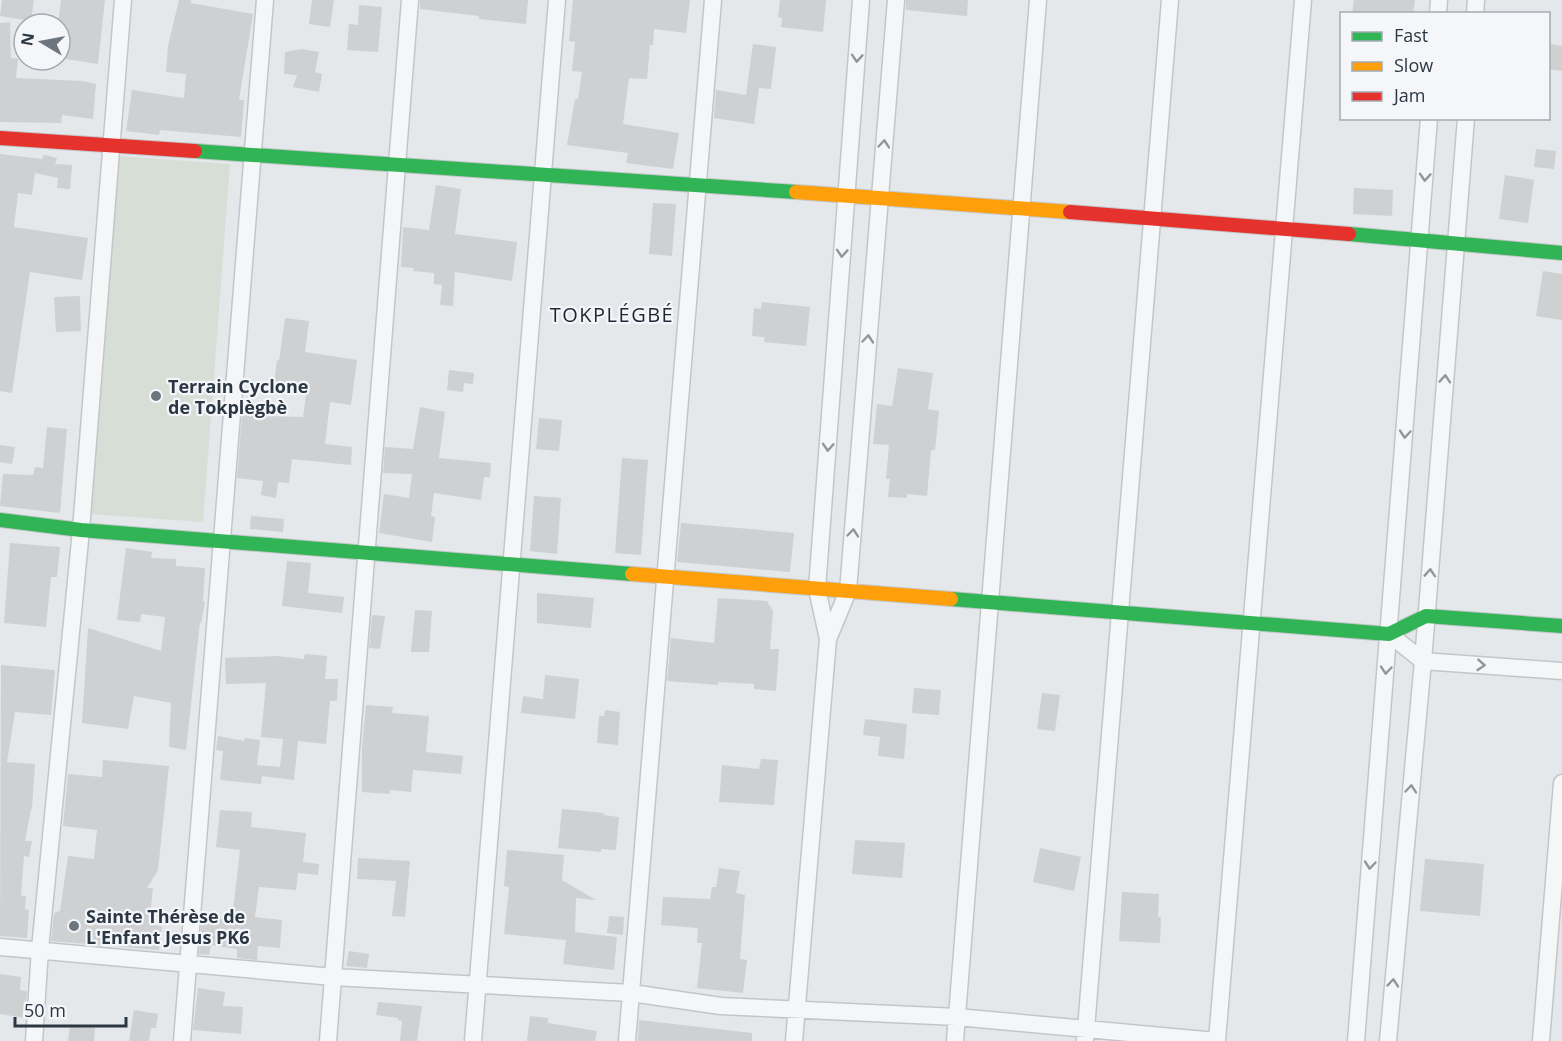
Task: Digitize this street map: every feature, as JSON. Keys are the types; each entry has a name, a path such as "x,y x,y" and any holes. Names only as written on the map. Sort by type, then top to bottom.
{"street":[{"path":"34,1041 40,949 81,530 123,0"},
{"path":"182,1041 266,0"},
{"path":"328,1041 410,0"},
{"path":"473,1041 557,0"},
{"path":"627,1041 713,0"},
{"path":"794,1041 828,639 817,589 861,0"},
{"path":"828,639 848,591 896,0"},
{"path":"955,1041 1038,0"},
{"path":"1086,1034 1170,0"},
{"path":"0,947 333,977 631,993 721,1006 957,1017 1086,1034 1217,1041 1303,0"},
{"path":"1356,1041 1429,120"},
{"path":"1388,1041 1423,661 1466,120"},
{"path":"0,138 1022,207 1562,253"},
{"path":"0,520 81,530 223,542 1389,634 1426,616 1562,626"},
{"path":"1389,634 1423,661 1562,671"},
{"path":"1541,1041 1562,783"}],"shaded area":[{"name":"Terrain Cyclone de Tokplègbè","path":"118,156 230,164 203,522 91,514"}],"building":[{"path":"2,0 34,0 32,12 12,12 12,18 0,16"},
{"path":"61,0 105,0 98,64 72,60 72,12 59,12"},
{"path":"179,0 191,0 191,3 253,14 239,100 244,100 241,137 160,130 159,135 126,131 132,90 184,98 186,74 166,72 168,46"},
{"path":"312,0 334,0 330,27 309,24"},
{"path":"420,0 528,0 526,24 420,9"},
{"path":"573,0 690,0 686,33 654,29 647,79 629,78 623,124 679,133 673,169 626,163 628,153 567,145 582,72 572,71 575,42 569,41"},
{"path":"780,0 826,0 823,32 781,27 782,18 778,17"},
{"path":"906,0 968,0 967,16 906,10"},
{"path":"1354,0 1415,0 1413,12 1352,12"},
{"path":"359,5 382,7 378,52 347,50 349,24 358,25"},
{"path":"10,22 12,72 17,72 16,78 83,81 96,84 93,119 62,115 61,123 0,122 0,23"},
{"path":"753,44 776,47 771,89 759,88 754,124 714,118 716,90 746,95"},
{"path":"1550,44 1562,46 1562,71 1550,69"},
{"path":"301,49 319,52 315,72 322,74 319,92 293,87 297,75 284,74 285,52"},
{"path":"1536,149 1556,151 1554,169 1534,167"},
{"path":"0,154 42,159 46,155 57,158 55,164 72,165 70,189 57,188 58,178 35,173 32,195 18,193 14,227 88,238 82,280 30,272 12,393 0,391"},
{"path":"1505,175 1534,180 1528,223 1499,219"},
{"path":"436,185 461,189 455,234 517,242 512,281 455,272 453,306 440,305 442,285 434,284 434,273 401,267 403,227 429,230"},
{"path":"1354,188 1393,190 1392,216 1353,214"},
{"path":"653,203 676,204 672,256 649,254"},
{"path":"1543,271 1562,274 1562,320 1536,316"},
{"path":"80,296 81,331 56,332 54,297"},
{"path":"762,302 810,307 806,346 764,342 765,337 752,336 754,308 761,309"},
{"path":"285,318 309,321 305,352 357,360 351,405 330,402 325,444 352,447 351,465 292,459 289,483 278,482 276,498 261,495 263,481 237,478 242,415 303,417 307,387 274,383"},
{"path":"898,368 933,373 928,409 939,411 935,450 931,450 927,496 907,494 907,498 888,497 890,479 886,479 889,445 873,444 877,404 892,406"},
{"path":"449,370 474,373 473,384 464,383 463,392 447,390"},
{"path":"420,407 445,412 439,458 491,463 490,477 484,477 481,500 434,493 431,516 435,517 432,542 379,533 384,494 409,498 412,474 383,473 385,447 413,449"},
{"path":"539,418 562,420 559,451 536,449"},
{"path":"47,427 67,429 60,513 0,506 3,474 33,475 35,467 43,468"},
{"path":"0,445 15,447 12,464 0,462"},
{"path":"622,458 648,460 641,555 615,553"},
{"path":"534,496 561,498 557,554 530,551"},
{"path":"251,516 284,519 283,532 250,529"},
{"path":"681,523 794,533 790,572 677,562"},
{"path":"10,543 60,547 57,577 51,577 46,627 4,623"},
{"path":"126,548 152,552 151,558 176,559 176,566 205,568 203,601 205,602 200,622 186,750 169,747 171,703 134,696 128,729 82,723 88,628 161,651 165,617 141,614 140,622 117,620"},
{"path":"287,561 311,563 308,593 344,597 342,613 282,606"},
{"path":"537,593 594,598 591,628 537,623"},
{"path":"718,598 767,601 773,611 770,649 779,649 776,691 754,689 754,684 718,682 718,685 667,681 671,638 714,643"},
{"path":"415,610 432,611 429,652 411,652"},
{"path":"372,615 385,616 380,649 369,648"},
{"path":"305,654 327,656 325,679 338,679 337,701 330,701 326,744 298,741 294,780 262,776 261,784 220,780 223,751 216,750 218,736 244,741 245,738 260,740 257,765 280,767 283,739 261,737 266,683 226,684 225,658 277,656 304,659"},
{"path":"1,665 55,670 51,715 15,712 7,762 35,764 32,809 25,841 32,841 29,857 24,856 21,896 26,896 25,909 29,910 27,938 0,936"},
{"path":"545,675 579,679 575,719 521,713 523,696 543,699"},
{"path":"914,688 941,690 939,715 912,713"},
{"path":"1042,693 1060,695 1055,731 1037,729"},
{"path":"366,705 393,707 392,713 429,716 426,752 463,756 461,774 413,770 411,792 390,790 390,794 362,792 362,747"},
{"path":"605,710 620,712 618,745 597,743 599,716 604,716"},
{"path":"865,719 907,724 904,759 878,756 880,737 863,735"},
{"path":"761,759 778,760 774,805 719,802 722,765 759,769"},
{"path":"103,760 169,766 158,870 147,888 153,888 149,924 162,926 159,950 51,941 54,913 60,911 68,856 94,859 97,830 63,826 68,774 102,777"},
{"path":"562,809 604,813 603,815 619,817 616,850 601,849 601,852 558,848"},
{"path":"220,810 252,812 251,827 306,833 303,862 319,864 318,875 298,873 296,890 259,887 255,917 282,920 280,948 258,946 257,960 237,958 237,949 211,945 209,955 199,954 202,916 232,920 240,850 216,847"},
{"path":"855,840 905,843 902,878 852,874"},
{"path":"1040,848 1081,857 1074,891 1033,882"},
{"path":"507,850 564,855 562,880 596,900 576,898 575,932 617,937 614,970 563,964 566,940 504,934 509,887 504,886"},
{"path":"358,858 410,861 405,917 392,916 396,881 357,879"},
{"path":"1425,859 1484,864 1480,916 1420,911"},
{"path":"719,868 740,871 736,893 745,895 740,959 747,960 743,993 697,988 702,943 697,943 698,928 661,925 663,897 710,899 712,887 716,887"},
{"path":"1122,892 1159,894 1160,943 1119,941"},
{"path":"609,916 624,917 623,935 607,933"},
{"path":"349,951 369,954 367,968 346,966"},
{"path":"0,974 21,977 20,990 27,991 25,1018 0,1014"},
{"path":"198,988 225,992 223,1006 243,1007 241,1034 193,1030"},
{"path":"378,1002 422,1006 417,1041 400,1041 402,1021 398,1018 376,1015"},
{"path":"134,1010 158,1014 156,1028 151,1028 149,1041 129,1041"},
{"path":"530,1016 548,1018 548,1023 597,1031 595,1041 527,1041"},
{"path":"639,1020 752,1033 752,1041 638,1041"},
{"path":"70,1026 95,1028 94,1041 68,1041"}],"traffic: fast":[{"path":"195,151 796,192"},
{"path":"1349,234 1562,253"},
{"path":"0,520 81,530 632,574"},
{"path":"951,599 1389,634 1426,616 1562,626"}],"traffic: slow":[{"path":"796,192 1070,212"},
{"path":"632,574 951,599"}],"traffic: jam":[{"path":"0,138 195,151"},
{"path":"1070,212 1349,234"}],"place":[{"name":"Terrain Cyclone de Tokplègbè","path":"156,396"},
{"name":"Sainte Thérèse de L'Enfant Jesus PK6","path":"74,926"}],"district":[{"name":"TOKPLÉGBÉ","path":"612,314"}]}
